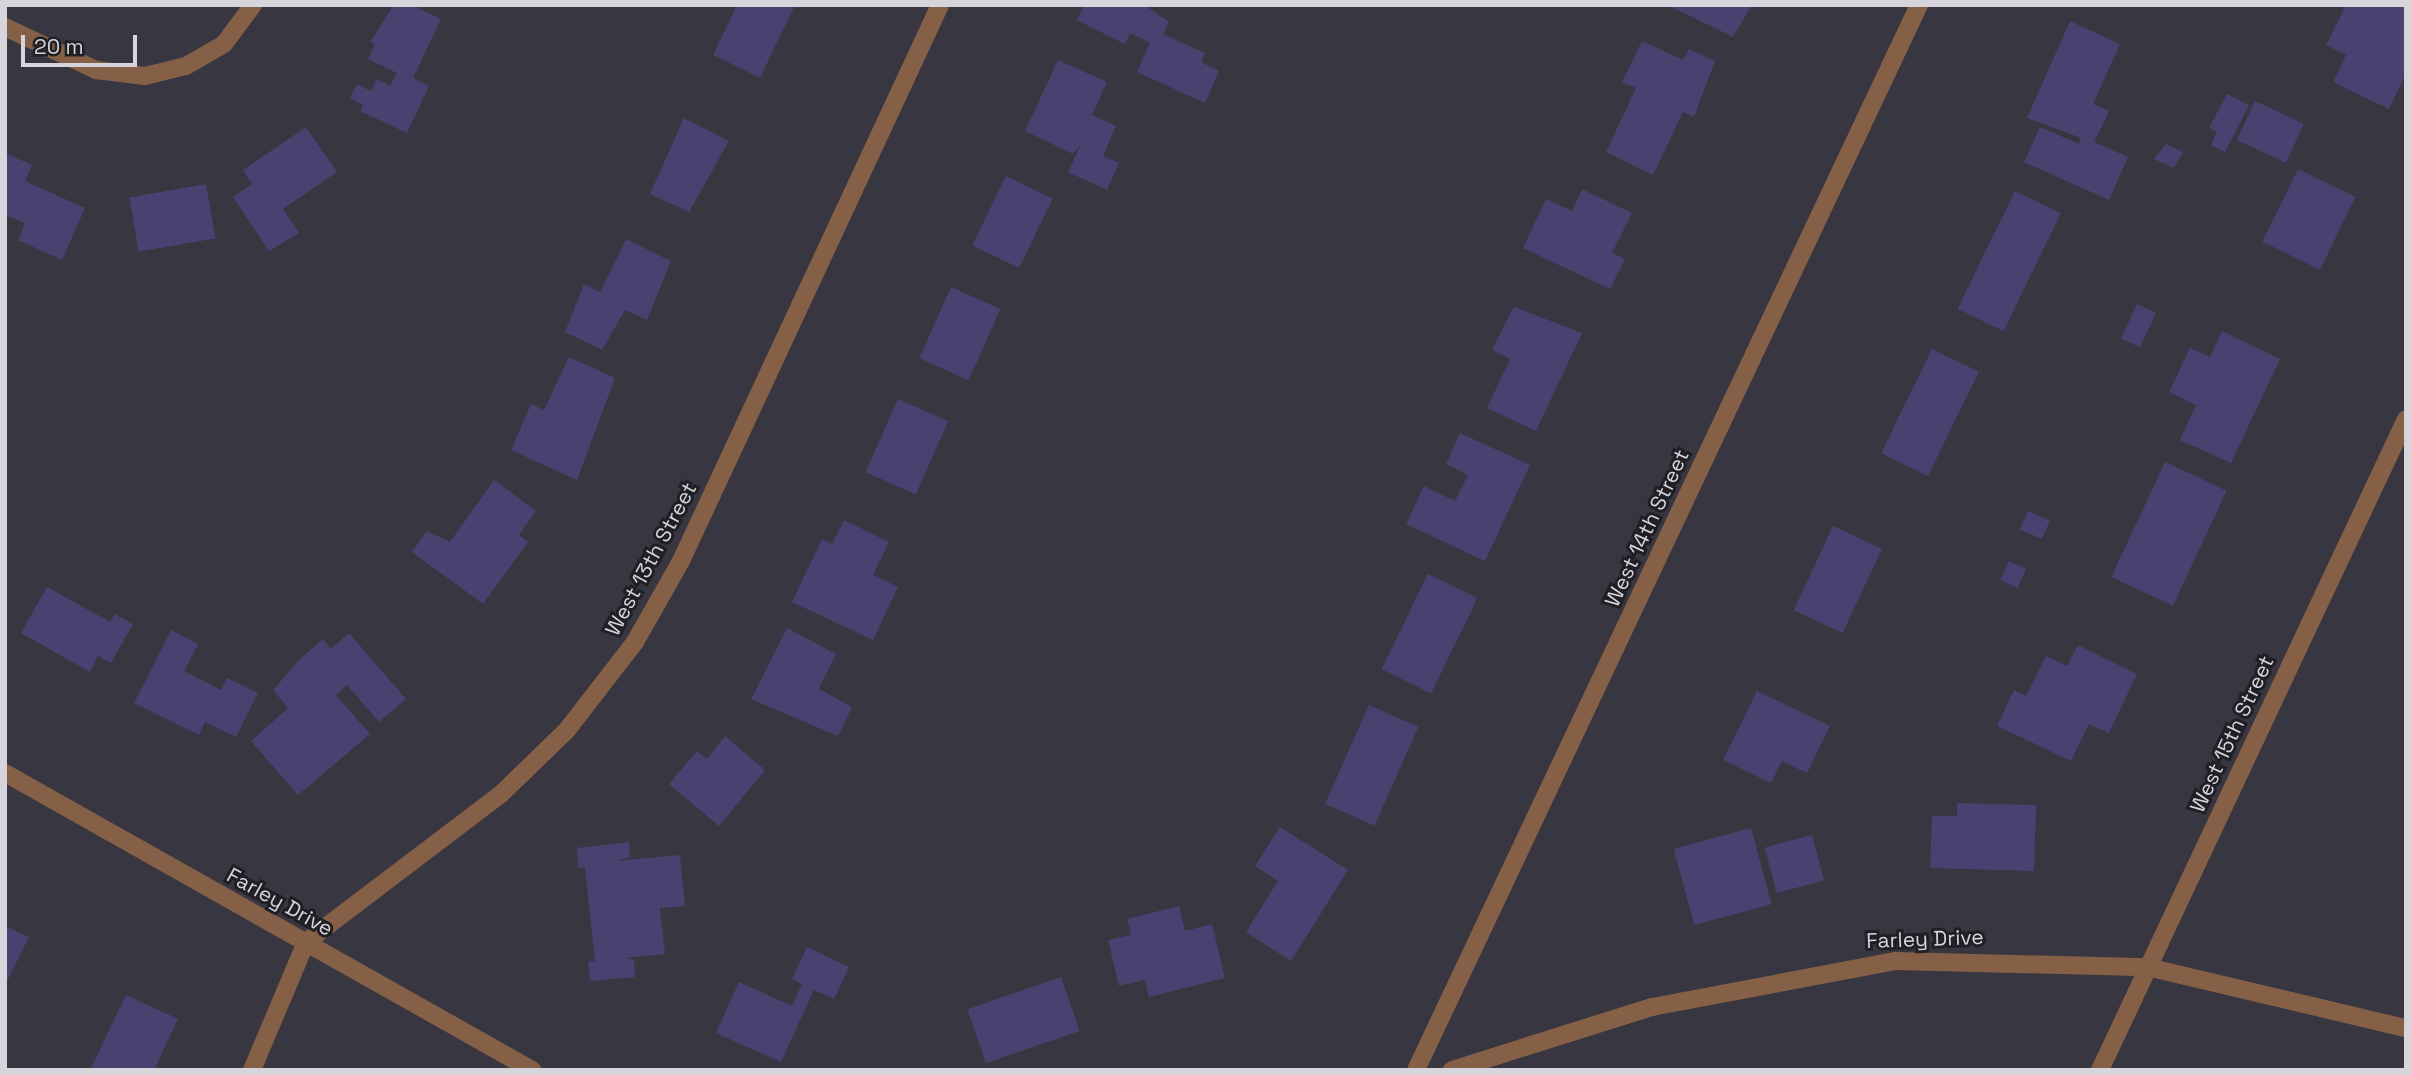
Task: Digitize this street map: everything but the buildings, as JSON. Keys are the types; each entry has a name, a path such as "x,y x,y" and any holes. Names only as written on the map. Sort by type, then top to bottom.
{"street":[{"path":"5,27 96,70 145,76 186,66 239,27 253,5"},
{"name":"West 13th Street","path":"252,1070 306,942 501,794 568,730 635,642 681,561 940,5"},
{"name":"West 14th Street","path":"1416,1070 1919,5"},
{"name":"West 15th Street","path":"2100,1070 2406,419"},
{"name":"Farley Drive","path":"5,773 532,1070"},
{"name":"Farley Drive","path":"1452,1070 1653,1007 1861,964 2004,959 2147,967 2406,1028"}]}
